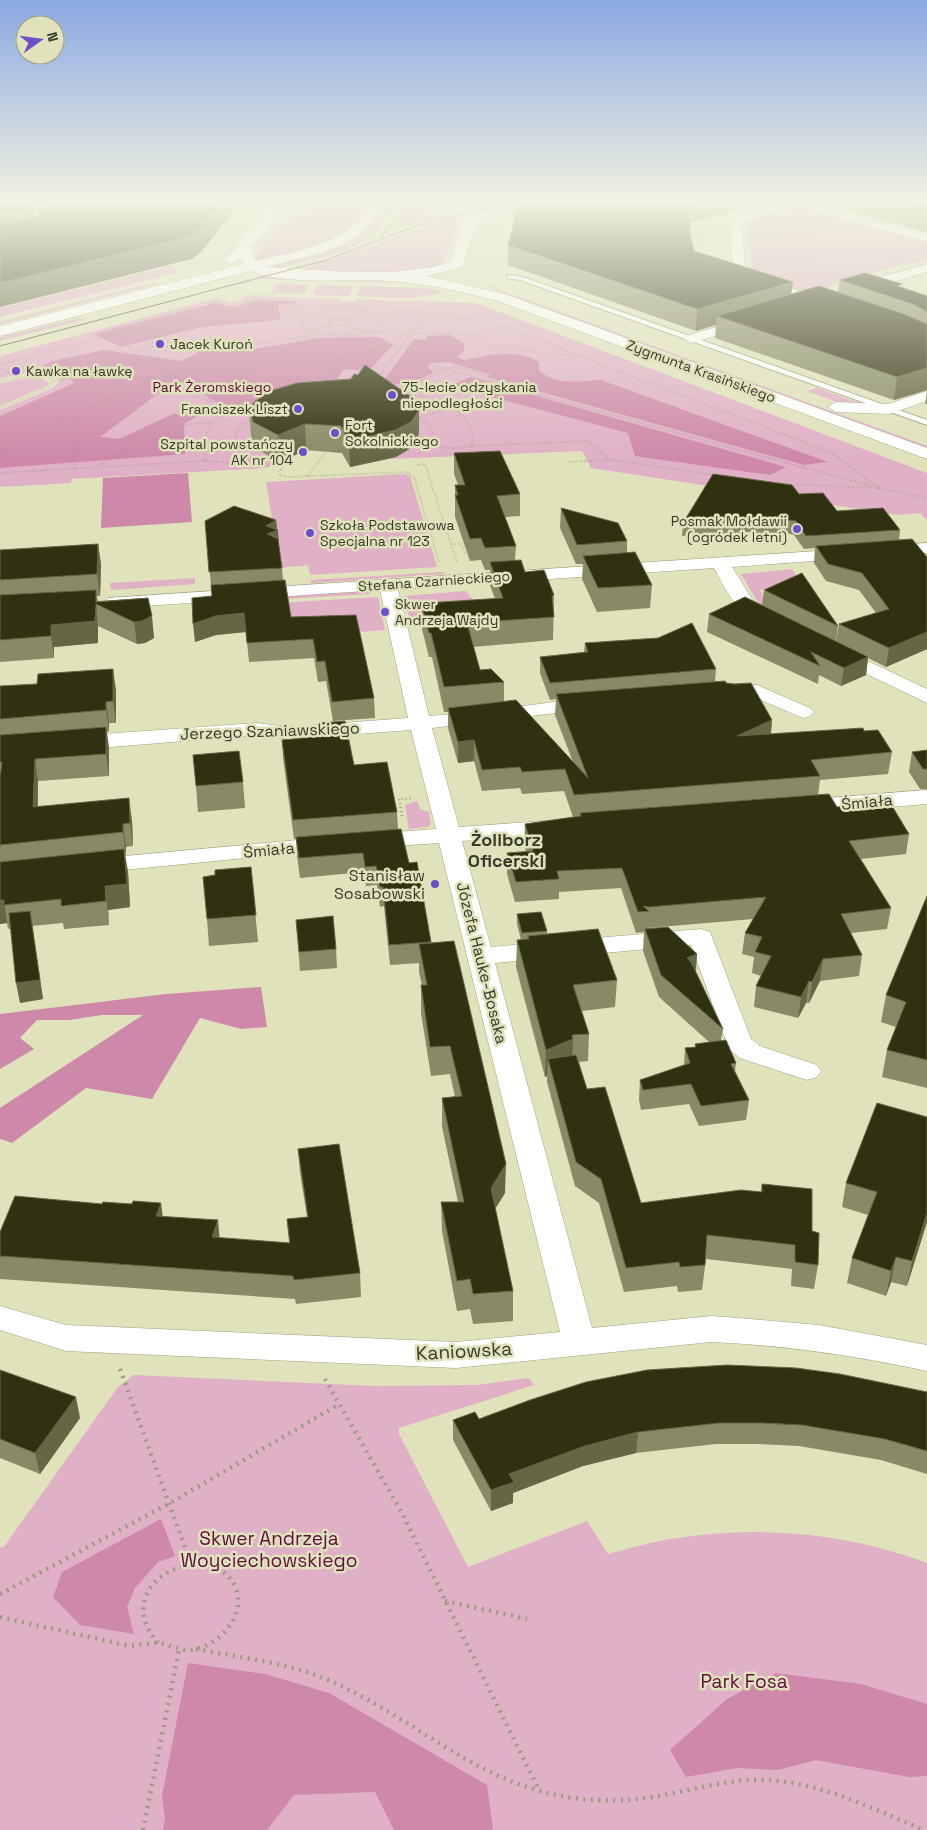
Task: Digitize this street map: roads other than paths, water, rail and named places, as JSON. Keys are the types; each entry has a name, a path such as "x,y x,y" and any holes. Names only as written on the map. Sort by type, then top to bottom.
{"main road":[{"path":"0,331 165,288"},
{"name":"Zygmunta Krasińskiego","path":"497,288 927,454"},
{"name":"Zygmunta Krasińskiego","path":"522,288 927,441"}],"street":[{"path":"777,288 816,301"},
{"path":"792,308 816,301 838,299 868,288"},
{"path":"692,339 758,319"},
{"path":"836,408 889,409 927,396"},
{"path":"889,409 887,418 893,428"},
{"name":"Stefana Czarnieckiego","path":"98,603 927,548"},
{"path":"720,562 743,602 761,616 785,628"},
{"name":"Józefa Hauke-Bosaka","path":"388,584 400,644 579,1342"},
{"path":"820,644 927,697"},
{"path":"699,695 757,691 803,712"},
{"name":"Jerzego Szaniawskiego","path":"53,744 256,729 290,733 421,723 614,702"},
{"name":"Śmiała","path":"783,809 927,797"},
{"name":"Śmiała","path":"75,868 217,854 580,825"},
{"path":"480,956 701,937 739,1043 750,1052 807,1071"},
{"name":"Kaniowska","path":"0,1318 66,1338 456,1355 711,1329 744,1330 801,1335 869,1345 927,1358"}],"lane":[{"path":"550,288 927,423"}],"tram line":[{"path":"0,346 219,288"}],"place":[{"name":"Jacek Kuroń","path":"160,344"},
{"name":"Kawka na ławkę","path":"16,371"},
{"name":"75-lecie odzyskania niepodległości","path":"392,395"},
{"name":"Franciszek Liszt","path":"298,409"},
{"name":"Fort Sokolnickiego","path":"335,433"},
{"name":"Szpital powstańczy AK nr 104","path":"303,452"},
{"name":"Posmak Mołdawii (ogródek letni)","path":"797,529"},
{"name":"Szkoła Podstawowa Specjalna nr 123","path":"310,533"},
{"name":"Skwer Andrzeja Wajdy","path":"385,612"},
{"name":"Stanisław Sosabowski","path":"435,884"}],"district":[{"name":"Żoliborz Oficerski","path":"506,850"}],"park label":[{"name":"Park Żeromskiego","path":"212,387"},
{"name":"Skwer Andrzeja Woyciechowskiego","path":"269,1549"},
{"name":"Park Fosa","path":"744,1681"}]}
